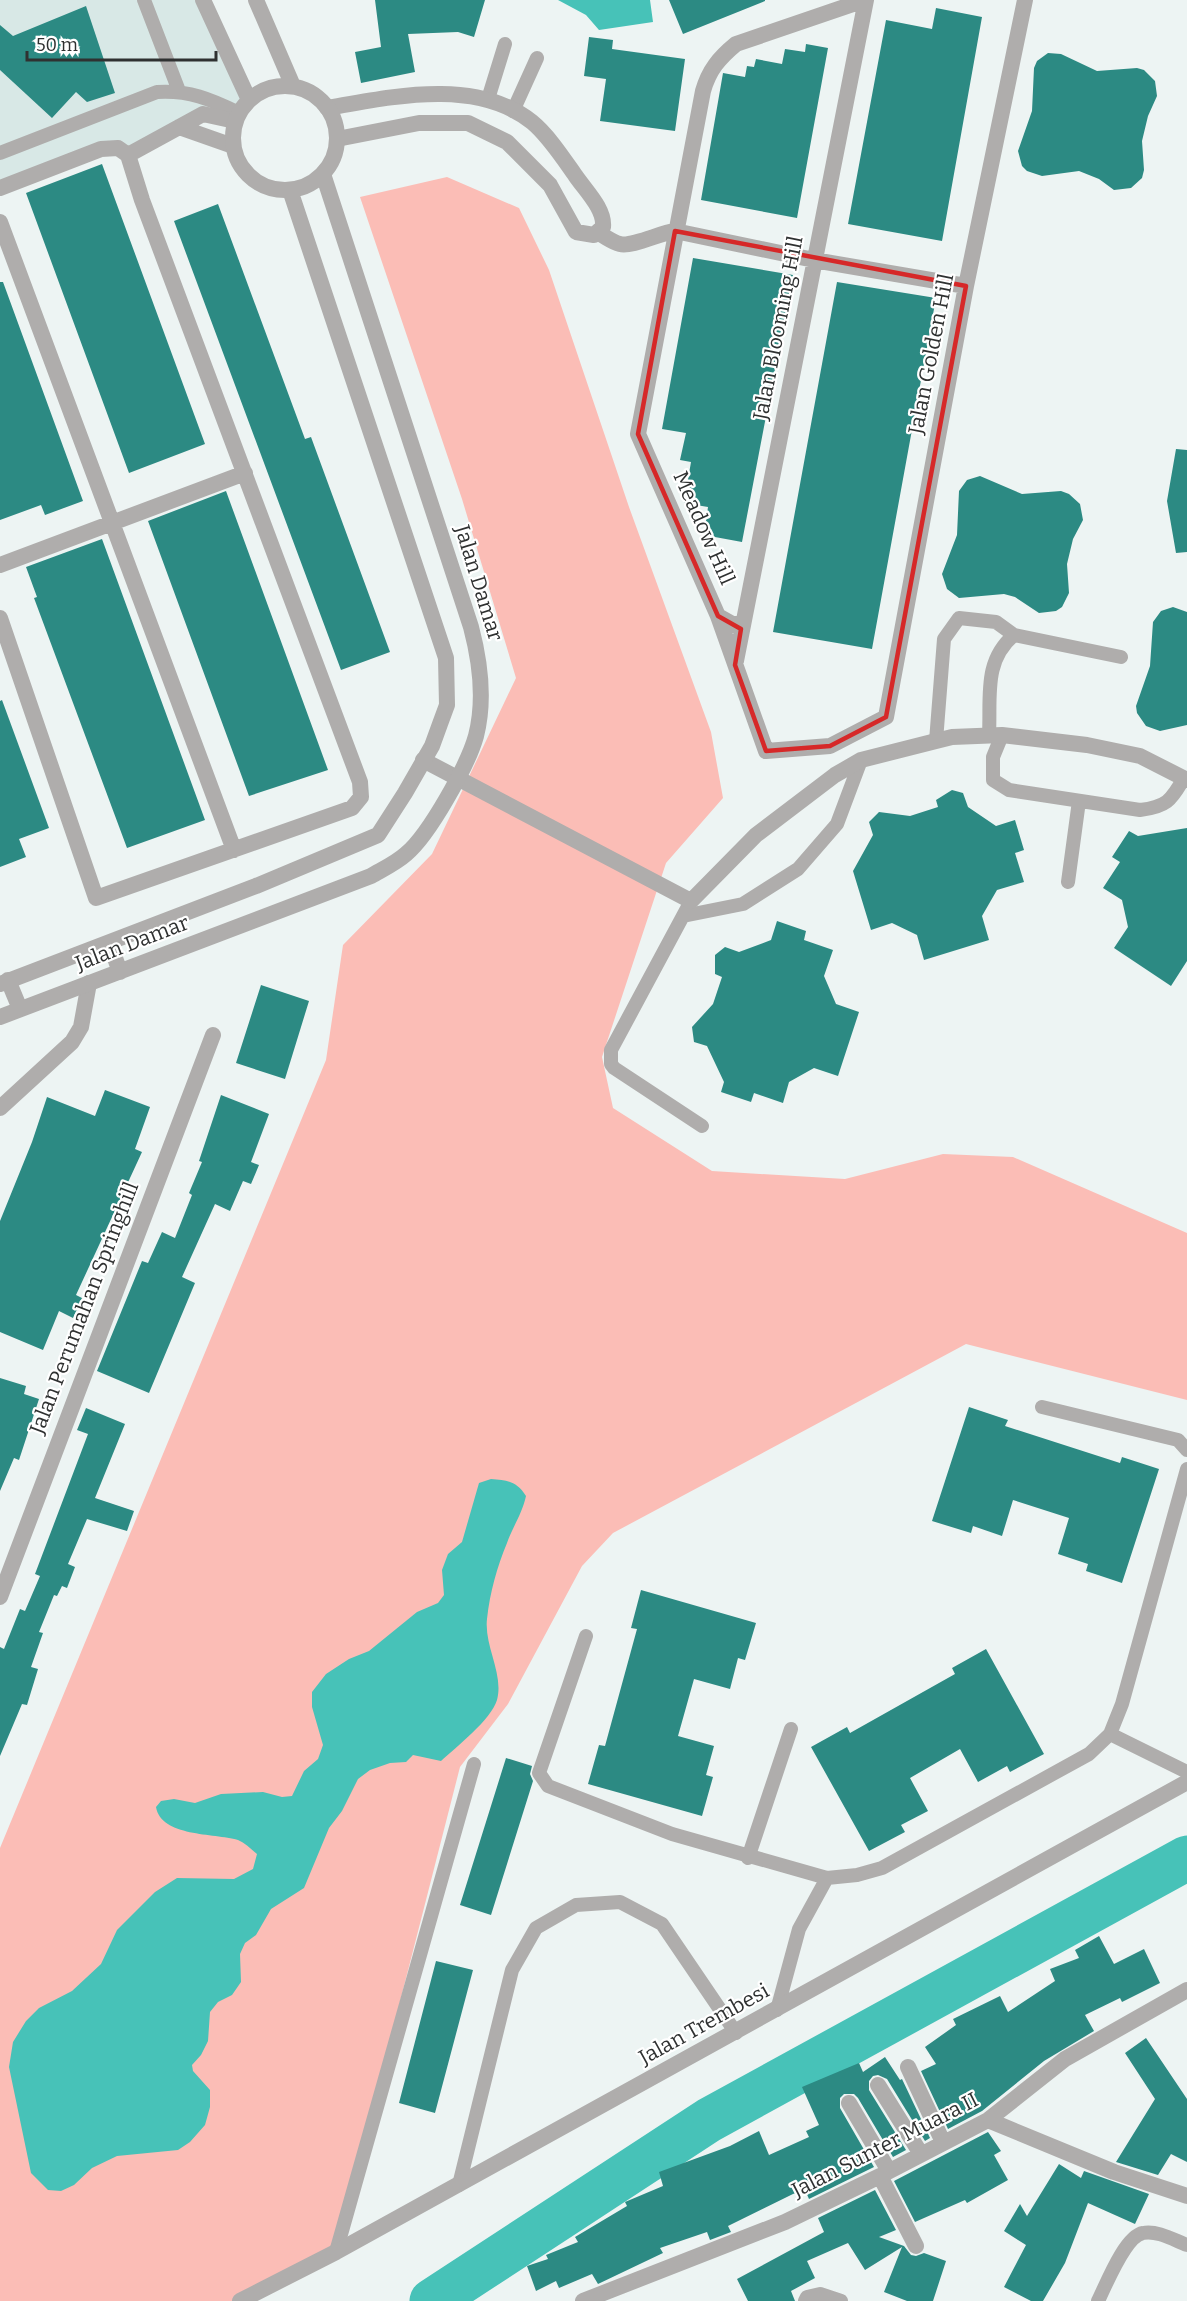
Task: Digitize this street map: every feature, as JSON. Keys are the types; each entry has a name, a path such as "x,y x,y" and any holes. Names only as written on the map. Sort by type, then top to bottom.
{"street":[{"path":"203,0 241,112"},
{"path":"256,0 293,86"},
{"path":"675,231 703,91 708,73 720,57 736,44 866,0"},
{"name":"Jalan Blooming Hill","path":"735,666 866,0"},
{"name":"Jalan Golden Hill","path":"735,666 766,751 830,746 885,717 966,286 1025,0"},
{"path":"277,86 293,86 313,94 327,108 335,123 337,140 333,158 322,174 308,185 290,190 270,188 252,178 239,162 233,146 241,112 262,91 277,86"},
{"path":"327,108 413,93 488,99 532,122 599,210 603,223 598,233"},
{"path":"128,155 203,114 241,112"},
{"path":"337,140 419,123 468,123 507,142 550,185 576,232 586,235 598,233 621,244 634,243 657,234 675,231 814,260 966,286"},
{"path":"179,128 233,146"},
{"path":"0,188 101,149 118,148 128,155 142,200 360,782 361,797 352,808 96,898 0,618"},
{"name":"Jalan Damar","path":"0,1017 371,876 387,867 407,854 423,836 456,779 476,736 480,709 478,653 322,174"},
{"name":"Jalan Damar","path":"2,982 110,944 378,835 432,746 447,705 446,658 290,190"},
{"path":"0,222 234,850"},
{"name":"Meadow Hill","path":"675,231 638,434 718,616 734,626 742,622"},
{"path":"0,565 245,473"},
{"path":"718,616 735,666"},
{"path":"423,760 692,901 756,835 835,776 861,760 936,741 996,735 1087,745 1140,756 1185,779"},
{"path":"110,944 120,972"},
{"path":"2,982 20,1009"},
{"path":"0,1108 72,1042 81,1027 90,983"},
{"name":"Jalan Perumahan Springhill","path":"0,1598 213,1035"},
{"name":"Jalan Trembesi","path":"240,2301 459,2185 1187,1782"},
{"name":"Jalan Sunter Muara II","path":"583,2301 785,2222 885,2174 988,2120 1065,2059 1187,1990"},
{"path":"908,2067 943,2142"},
{"path":"878,2085 921,2154"},
{"path":"849,2103 885,2174 916,2246"},
{"path":"988,2120 1094,2164 1187,2196"}],"lane":[{"path":"144,0 179,91"},
{"path":"488,99 505,44"},
{"path":"513,111 537,58"},
{"path":"1,149 157,92 179,91 203,95 241,112"},
{"path":"936,741 944,639 959,618 996,622 1014,634 1122,657"},
{"path":"1014,634 1001,646 992,663 996,735 993,780 1009,790 1140,810 1160,807 1173,796 1185,779"},
{"path":"683,916 743,904 798,869 837,824 861,760"},
{"path":"1068,882 1079,801"},
{"path":"692,901 611,1050 610,1057 614,1068 702,1126"},
{"path":"1042,1407 1178,1440 1187,1450"},
{"path":"586,1636 539,1773 543,1781 549,1786 672,1834 748,1858 827,1878 857,1875 882,1868 1089,1754 1110,1734 1122,1704 1187,1469"},
{"path":"748,1858 791,1729"},
{"path":"1110,1734 1187,1772"},
{"path":"336,2252 474,1764"},
{"path":"777,2010 799,1929 827,1878"},
{"path":"459,2185 512,1970 536,1928 576,1905 620,1902 662,1924 736,2032"},
{"path":"1098,2301 1129,2241 1141,2233 1156,2233 1187,2245"},
{"path":"805,2301 807,2297 820,2294 842,2301"}],"highlighted area":[{"path":"675,231 966,286 886,717 830,746 766,751 735,665 741,629 718,616 638,434"}],"shaded area":[{"path":"0,0 201,0 249,100 128,155 118,148 0,191"},
{"path":"447,177 519,208 549,270 629,507 711,732 723,798 666,863 602,1057 613,1108 712,1171 845,1179 943,1154 1013,1157 1187,1233 1187,1400 966,1344 613,1533 582,1566 508,1704 460,1767 336,2252 240,2301 0,2301 0,1848 326,1060 343,945 432,854 516,678 462,499 360,197"}],"water":[{"path":"558,0 650,0 653,22 599,30 586,15"},
{"path":"491,1479 511,1483 526,1496 500,1561 488,1609 488,1639 498,1680 497,1700 493,1708 472,1733 441,1761 413,1755 406,1762 390,1763 370,1770 358,1779 342,1811 329,1828 304,1888 271,1909 256,1935 245,1943 240,1954 241,1982 232,1995 218,2002 210,2012 208,2041 201,2055 192,2065 193,2071 210,2090 210,2107 205,2125 190,2142 178,2150 117,2156 92,2168 74,2185 61,2191 48,2190 31,2173 9,2067 13,2042 26,2021 39,2008 72,1991 101,1964 117,1930 155,1892 177,1878 234,1879 253,1869 257,1854 243,1843 238,1840 178,1829 160,1817 156,1807 161,1801 174,1799 195,1803 221,1794 263,1792 282,1797 292,1796 304,1771 318,1759 323,1745 312,1707 312,1692 326,1674 349,1659 369,1651 417,1612 438,1603 444,1595 442,1570 448,1554 462,1542 479,1483"}],"building":[{"path":"375,0 485,0 474,37 458,32 408,34 415,72 361,83 355,52 381,47"},
{"path":"669,0 765,0 765,1 683,34"},
{"path":"86,6 115,93 87,102 76,92 52,118 0,70 0,25 13,36"},
{"path":"936,8 982,17 942,241 848,224 886,20 932,29"},
{"path":"589,37 613,40 612,49 685,59 675,131 600,121 606,79 584,76"},
{"path":"806,44 828,48 797,218 701,200 723,73 745,77 747,66 754,67 756,59 782,64 785,49 805,52"},
{"path":"1048,53 1061,54 1097,71 1137,68 1144,70 1155,81 1157,96 1148,116 1142,141 1144,170 1142,178 1131,188 1114,190 1099,179 1079,171 1042,176 1027,171 1022,166 1018,151 1032,111 1034,68 1037,61"},
{"path":"102,164 205,444 129,473 26,193"},
{"path":"218,204 305,439 311,437 390,652 341,670 174,221"},
{"path":"693,258 793,275 742,542 704,535 708,507 684,503 691,462 680,460 686,433 662,429"},
{"path":"0,282 3,282 83,501 45,515 41,505 0,520"},
{"path":"837,282 936,298 872,649 773,632"},
{"path":"1176,449 1187,450 1187,552 1176,553 1167,501"},
{"path":"980,476 1022,494 1061,491 1069,494 1080,504 1083,520 1073,539 1067,564 1069,593 1062,607 1056,611 1039,613 1015,597 1004,594 959,598 947,589 942,574 957,535 959,491 967,480"},
{"path":"226,491 328,770 249,796 148,521"},
{"path":"102,539 205,820 127,848 34,598 37,597 26,567"},
{"path":"1173,607 1187,612 1187,725 1160,731 1146,726 1137,713 1136,706 1150,666 1153,622 1161,611"},
{"path":"2,700 49,828 19,839 26,857 0,867 0,701"},
{"path":"952,790 963,793 968,807 996,826 1015,820 1024,850 1015,853 1024,882 997,890 982,916 989,940 924,960 917,935 892,923 871,930 853,871 873,835 869,822 879,812 910,816 938,807 936,800"},
{"path":"1187,828 1187,961 1171,986 1114,948 1128,927 1122,900 1103,888 1120,862 1112,857 1129,831 1138,836"},
{"path":"777,921 806,931 804,940 833,950 824,976 836,1004 859,1012 838,1076 814,1068 789,1082 783,1103 754,1093 751,1102 721,1092 724,1082 707,1046 694,1042 692,1027 713,1004 722,977 715,974 715,955 725,947 739,952 771,940"},
{"path":"261,985 309,1001 285,1079 236,1063"},
{"path":"105,1090 150,1107 135,1149 142,1152 76,1295 82,1298 73,1318 59,1311 43,1350 0,1332 0,1221 32,1142 47,1097 95,1116"},
{"path":"221,1095 269,1114 251,1162 259,1165 251,1184 243,1181 230,1211 215,1204 182,1277 195,1283 149,1393 97,1371 142,1261 148,1263 162,1232 175,1238 192,1195 189,1193 202,1162 199,1161"},
{"path":"0,1378 26,1386 24,1394 39,1399 19,1460 14,1458 0,1491"},
{"path":"969,1407 1008,1420 1005,1426 1120,1463 1122,1457 1159,1469 1122,1583 1086,1571 1088,1564 1058,1554 1069,1518 1013,1500 1002,1536 973,1526 971,1533 932,1521"},
{"path":"86,1408 125,1424 95,1498 134,1511 127,1531 87,1519 68,1564 75,1567 67,1588 62,1586 57,1596 54,1595 39,1632 43,1633 31,1667 38,1669 27,1705 22,1704 0,1756 0,1647 4,1649 20,1609 25,1611 40,1576 35,1574 88,1434 77,1430"},
{"path":"641,1590 756,1623 745,1660 738,1658 730,1689 694,1679 678,1736 714,1746 706,1775 713,1777 702,1816 588,1784 599,1745 605,1746 637,1629 631,1628"},
{"path":"986,1649 1044,1754 1010,1772 1007,1766 978,1782 960,1749 910,1778 928,1811 901,1825 905,1832 869,1851 811,1747 847,1727 850,1733 955,1674 952,1668"},
{"path":"506,1758 532,1766 530,1774 533,1781 491,1915 460,1905"},
{"path":"1099,1936 1114,1964 1144,1949 1160,1983 1122,2002 1120,1998 1085,2015 1094,2031 1044,2061 982,2111 948,2129 921,2071 936,2064 925,2047 956,2025 953,2019 1000,1996 1008,2012 1055,1981 1050,1969 1079,1958 1075,1950"},
{"path":"436,1961 473,1970 435,2113 399,2103"},
{"path":"1146,2038 1187,2099 1187,2162 1171,2154 1158,2175 1116,2162 1155,2099 1125,2053"},
{"path":"885,2057 900,2080 902,2079 930,2138 925,2141 887,2079 878,2075 873,2076 869,2081 869,2090 906,2150 893,2157 858,2098 854,2094 844,2094 840,2098 840,2108 874,2167 809,2199 805,2190 793,2194 728,2226 731,2232 710,2240 707,2232 660,2248 663,2253 598,2284 592,2274 559,2288 556,2281 536,2291 527,2266 548,2259 546,2255 578,2242 575,2237 627,2206 625,2202 663,2186 659,2172 730,2146 759,2131 769,2155 809,2137 806,2131 819,2125 802,2087 859,2063 863,2072"},
{"path":"988,2132 1001,2151 994,2155 1008,2180 967,2203 965,2200 915,2222 894,2181"},
{"path":"1059,2164 1081,2178 1084,2171 1149,2194 1135,2224 1088,2203 1065,2263 1043,2301 1031,2301 1004,2287 1026,2245 1004,2231 1020,2204 1027,2216"},
{"path":"875,2190 896,2230 879,2237 904,2246 911,2255 924,2253 946,2261 933,2301 907,2301 884,2292 902,2247 865,2270 848,2243 807,2261 815,2278 791,2291 795,2301 748,2301 737,2279 824,2232 818,2218"}],"waterway":[{"path":"432,2301 709,2120 1187,1858"}]}
